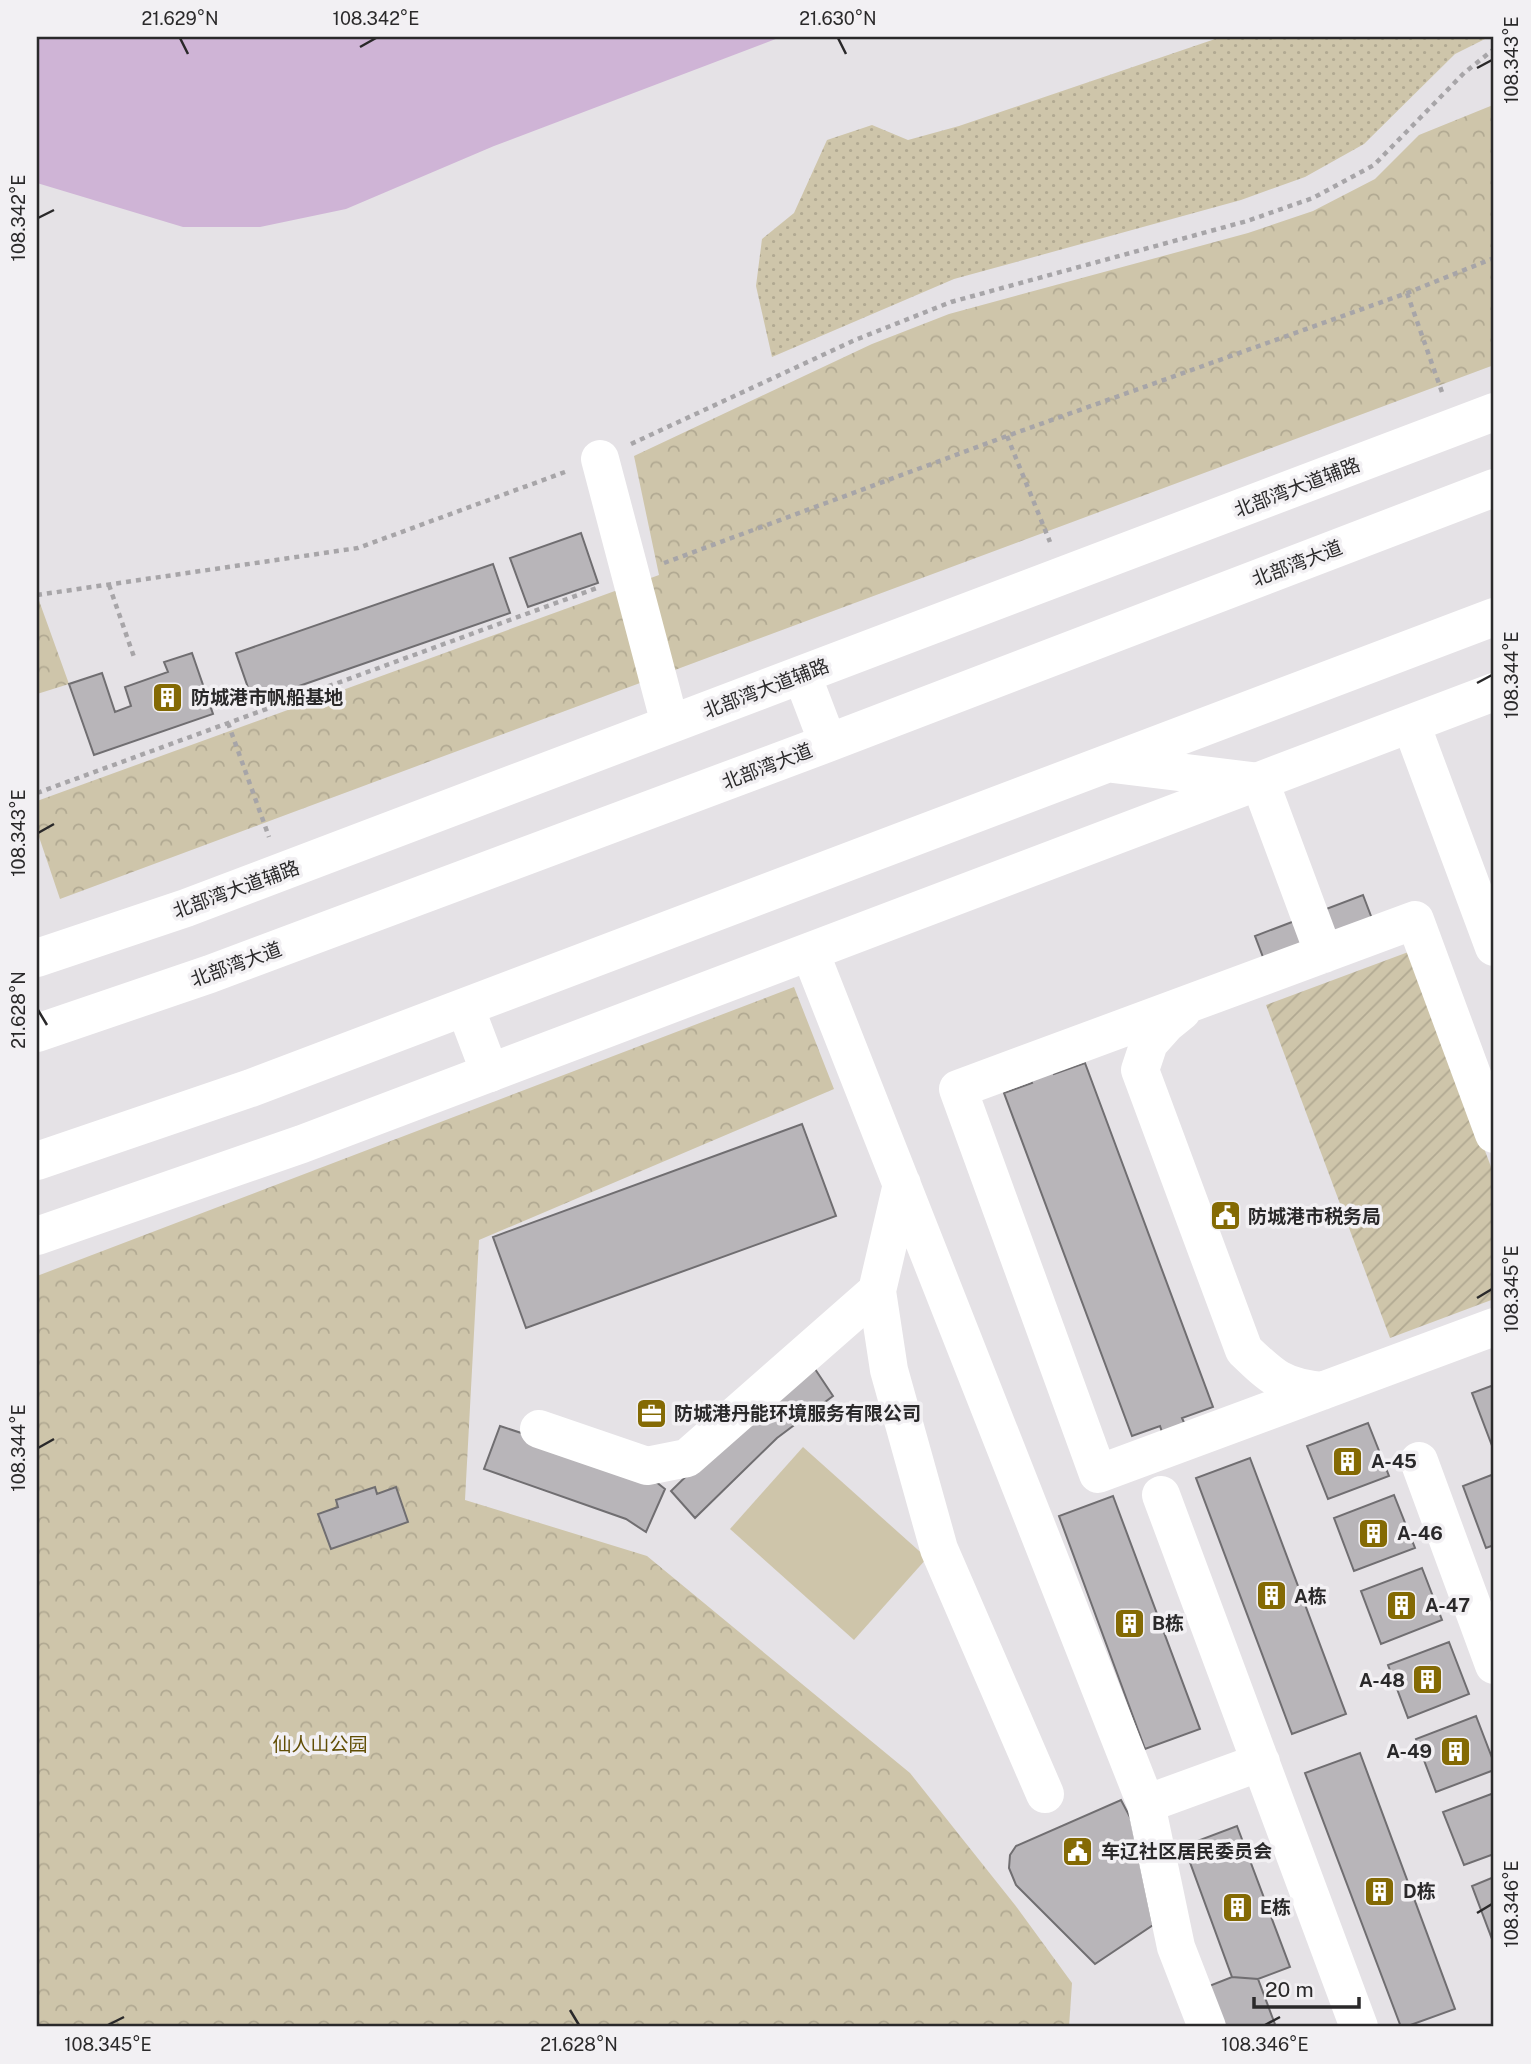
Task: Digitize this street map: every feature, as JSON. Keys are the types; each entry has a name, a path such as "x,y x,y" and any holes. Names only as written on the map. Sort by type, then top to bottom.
{"main road":[{"name":"北部湾大道辅路","path":"37,958 186,908 1494,412"},
{"path":"600,458 670,724"},
{"name":"北部湾大道","path":"37,1033 211,974 828,743 1494,488"},
{"path":"37,1161 251,1088 1494,617"},
{"path":"802,675 828,743"},
{"path":"37,1236 302,1144 1494,692"},
{"path":"1411,724 1494,947"},
{"path":"1108,763 1260,782"},
{"path":"1260,782 1324,954"},
{"path":"1494,1134 1415,920 958,1089 1098,1474 1494,1327"},
{"path":"810,952 1146,1804 1176,1947 1207,2027"},
{"path":"1192,1003 1166,1024 1149,1043 1140,1070 1244,1350 1273,1378 1303,1389 1322,1391"},
{"path":"465,1007 490,1073"},
{"path":"902,1184 877,1291 889,1370 939,1549 1045,1794"},
{"path":"539,1429 647,1466 687,1458 877,1291"},
{"path":"1419,1461 1494,1665"},
{"path":"1161,1494 1359,2027"},
{"path":"1146,1804 1261,1762"}],"path":[{"path":"37,595 358,548 600,458 855,340 951,302 1247,221 1312,198 1374,165 1464,73 1494,49"},
{"path":"37,793 1007,436 1406,293 1494,258"},
{"path":"1406,293 1455,427"},
{"path":"1007,436 1063,576"},
{"path":"109,585 134,657"},
{"path":"228,723 281,872"}],"green space":[{"path":"1221,37 1489,37 1455,54 1364,144 1305,177 1241,200 954,279 772,357 756,286 762,239 794,213 827,140 872,125 908,140 959,126"},
{"path":"1493,105 1494,365 60,899 37,831 37,801 659,575 634,456 872,344 949,314 1248,233 1313,211 1375,179 1419,135"},
{"path":"37,595 69,684 37,694"},
{"path":"1411,951 1494,1175 1494,1299 1390,1338 1266,1005"},
{"name":"仙人山公园","path":"794,987 834,1089 479,1240 465,1500 647,1556 910,1773 1015,1905 1072,1983 1069,2027 37,2027 37,1276"},
{"path":"803,1447 927,1558 854,1640 730,1529"}],"shaded area":[{"path":"37,37 781,37 494,146 346,209 260,227 183,227 37,183"}],"building":[{"path":"581,533 598,583 528,607 510,558"},
{"path":"493,564 510,613 253,702 236,653"},
{"name":"防城港市帆船基地","path":"192,653 213,714 94,755 69,684 102,673 115,712 131,706 125,687 168,672 164,662"},
{"path":"1363,895 1374,924 1266,965 1255,936"},
{"path":"1085,1063 1213,1407 1182,1418 1186,1427 1163,1435 1160,1426 1132,1436 1004,1093 1032,1083 1028,1074 1051,1065 1054,1074"},
{"path":"802,1124 836,1216 526,1328 493,1237"},
{"path":"813,1366 833,1396 777,1438 695,1518 671,1491 754,1410"},
{"path":"1494,1385 1494,1451 1472,1393"},
{"name":"A-45","path":"1368,1423 1389,1476 1328,1499 1307,1446"},
{"path":"500,1426 646,1474 665,1489 646,1532 626,1519 484,1469"},
{"name":"A栋","path":"1250,1458 1346,1714 1292,1734 1196,1478"},
{"path":"1494,1474 1494,1545 1486,1548 1463,1486"},
{"path":"375,1487 377,1494 396,1487 408,1522 331,1549 318,1514 338,1507 336,1500"},
{"name":"A-46","path":"1394,1495 1415,1548 1354,1571 1334,1518"},
{"name":"B栋","path":"1113,1496 1200,1729 1145,1749 1059,1516"},
{"name":"A-47","path":"1422,1568 1442,1620 1381,1644 1361,1591"},
{"name":"A-48","path":"1449,1642 1469,1694 1408,1718 1388,1665"},
{"name":"A-49","path":"1476,1716 1494,1763 1494,1770 1436,1792 1416,1739"},
{"name":"D栋","path":"1360,1753 1455,2009 1405,2027 1401,2027 1305,1773"},
{"path":"1494,1793 1494,1854 1464,1865 1443,1812"},
{"path":"1121,1800 1131,1819 1153,1925 1095,1964 1016,1885 1009,1868 1010,1855 1016,1846"},
{"name":"E栋","path":"1237,1826 1290,1967 1258,1979 1232,1977 1184,1846"},
{"path":"1494,1877 1494,1938 1492,1939 1472,1886"},
{"path":"1232,1977 1258,1979 1276,2027 1219,2027 1204,1988"}],"place":[{"name":"防城港市帆船基地","path":"168,697"},
{"name":"防城港市税务局","path":"1225,1216"},
{"name":"防城港丹能环境服务有限公司","path":"651,1413"},
{"name":"A-45","path":"1348,1461"},
{"name":"A-46","path":"1374,1533"},
{"name":"A栋","path":"1271,1596"},
{"name":"A-47","path":"1402,1605"},
{"name":"B栋","path":"1129,1623"},
{"name":"A-48","path":"1428,1680"},
{"name":"A-49","path":"1455,1751"},
{"name":"车辽社区居民委员会","path":"1078,1851"},
{"name":"D栋","path":"1380,1891"},
{"name":"E栋","path":"1237,1907"}]}
